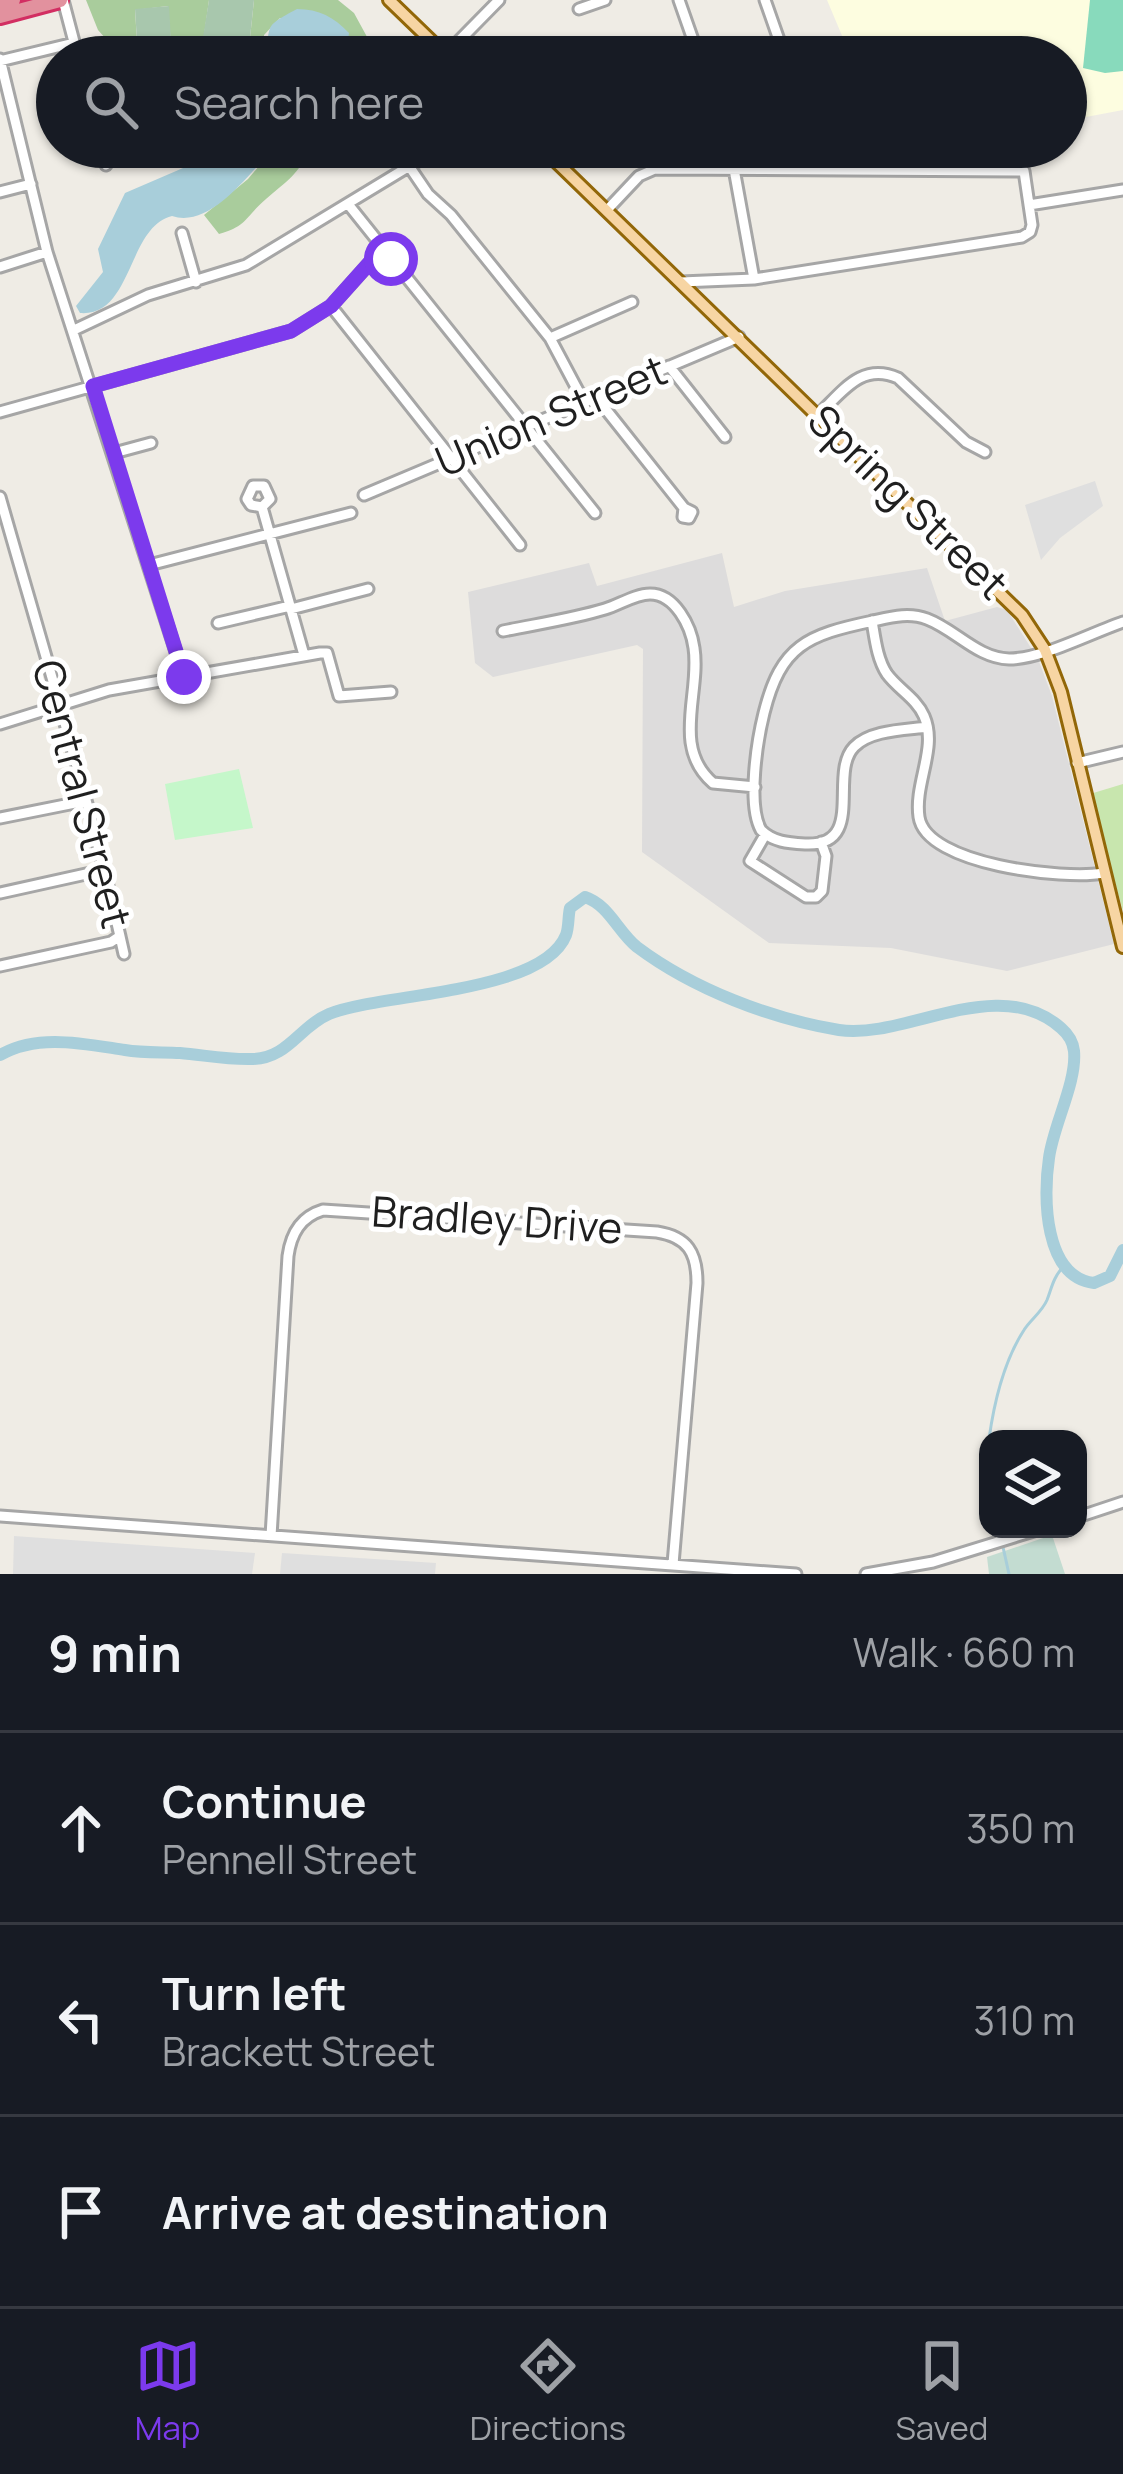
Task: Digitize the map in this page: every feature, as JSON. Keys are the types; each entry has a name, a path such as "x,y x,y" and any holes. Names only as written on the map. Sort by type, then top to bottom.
{"highway":[{"path":"0,3 13,0"},
{"path":"0,16 62,0"}],"main road":[{"path":"389,0 426,36"},
{"name":"Spring Street","path":"564,168 1007,598 1045,650 1060,692 1123,947"}],"street":[{"path":"62,0 72,36"},
{"path":"466,36 499,0"},
{"path":"579,9 605,0"},
{"path":"679,0 692,36"},
{"path":"765,0 778,36"},
{"path":"36,52 0,60 47,252 184,677"},
{"path":"0,122 14,118"},
{"path":"74,330 137,300 246,265 406,168"},
{"path":"410,168 550,338 584,402"},
{"path":"734,168 754,279"},
{"path":"607,210 649,171 1024,171 1031,229 1022,237 754,279 681,281"},
{"path":"0,191 31,184"},
{"path":"1029,205 1123,190"},
{"path":"348,203 596,513"},
{"path":"182,232 196,282"},
{"path":"0,412 280,334 331,306 382,249"},
{"path":"0,266 47,252"},
{"path":"550,338 632,302"},
{"path":"331,306 520,545"},
{"name":"Union Street","path":"364,495 739,337"},
{"path":"669,366 725,437"},
{"path":"819,414 855,379 885,373 898,378 966,442 985,452"},
{"path":"596,397 684,508"},
{"path":"114,453 151,443"},
{"name":"Central Street","path":"0,497 124,954"},
{"path":"262,507 304,655"},
{"path":"148,565 351,513"},
{"path":"218,622 368,589"},
{"path":"503,631 600,610 646,594 670,601 694,645 689,732 702,771 713,783 755,788"},
{"path":"927,727 875,735 856,745 846,764 841,823 832,838 782,842 765,835 754,816 761,724 772,681 783,661 813,637 872,621 917,616 998,658 1016,658 1123,622"},
{"path":"872,621 884,669 921,710 927,727 919,808 921,825 932,839 982,861 1071,877 1103,872"},
{"path":"0,724 109,690 326,652 339,696 392,692"},
{"path":"1077,763 1123,752"},
{"path":"0,818 86,801"},
{"path":"765,835 750,861 814,898 822,891 826,856 821,842"},
{"path":"0,893 104,870"},
{"path":"0,967 120,936"},
{"name":"Bradley Drive","path":"271,1536 290,1243 298,1225 313,1213 390,1213 658,1232 676,1236 689,1246 696,1260 697,1283 673,1564"},
{"path":"1087,1513 1123,1502"},
{"path":"0,1516 796,1574"},
{"path":"866,1574 933,1562 1011,1538"}],"shaded area":[{"path":"209,0 254,0 250,36 203,36"},
{"path":"827,0 1123,0 1123,110 1087,117 1087,36 842,36"},
{"path":"169,6 171,36 137,36 135,9"},
{"path":"1095,481 1103,506 1060,538 1041,560 1025,505"},
{"path":"722,553 734,607 785,591 927,568 945,621 997,607 1007,610 1038,659 1052,696 1114,944 1007,971 891,948 769,943 642,852 643,649 637,645 493,677 475,663 468,592 589,563 597,586"},
{"path":"14,1536 255,1553 252,1574 13,1574"},
{"path":"1053,1538 1065,1574 989,1574 987,1557"},
{"path":"282,1553 436,1563 435,1574 280,1574"}],"green space":[{"path":"86,0 209,0 204,36 170,36 168,6 135,10 137,36 103,36"},
{"path":"254,0 338,0 354,13 367,36 326,36 280,18 264,36 250,36"},
{"path":"1090,0 1123,0 1123,71 1087,69"},
{"path":"257,168 298,168 241,224 219,234 204,215"},
{"path":"239,769 253,828 175,840 165,784"},
{"path":"1123,784 1123,911 1090,794"}],"water":[{"path":"297,9 319,12 349,36 268,36 278,20"},
{"path":"183,168 256,168 201,214 172,216 157,223 110,301 80,313 76,306 103,272 98,249 125,193"}],"waterway":[{"path":"0,1055 30,1044 62,1042 139,1052 265,1057 285,1048 329,1014 458,989 526,969 551,954 566,935 570,908 585,897 601,906 630,941 659,962 708,989 787,1018 839,1030 865,1030 981,1007 1009,1006 1036,1012 1061,1028 1073,1044 1074,1063 1049,1158 1050,1233 1065,1266 1077,1278 1094,1283 1110,1276 1123,1250"},
{"path":"991,1430 1011,1355 1063,1267"},
{"path":"1003,1547 1009,1574"}],"route":[{"path":"184,677 93,386 291,331 331,306 382,249 391,259"}]}
